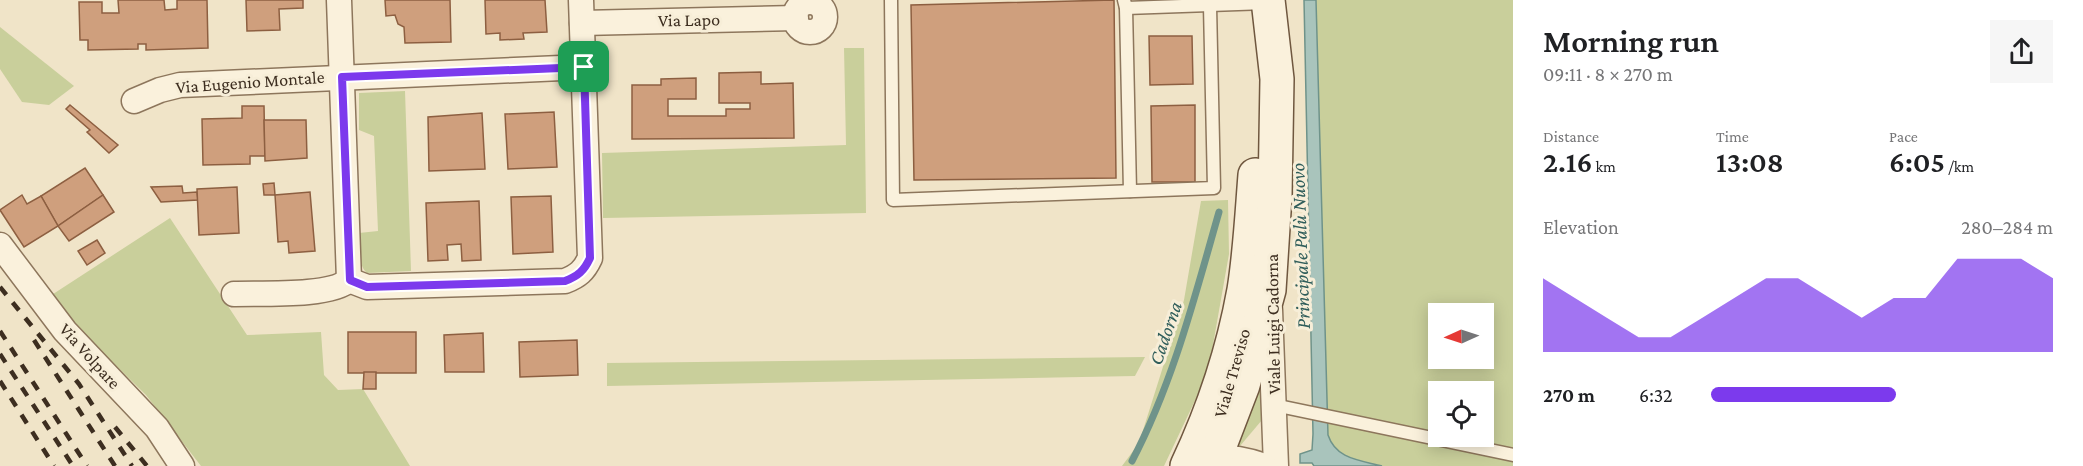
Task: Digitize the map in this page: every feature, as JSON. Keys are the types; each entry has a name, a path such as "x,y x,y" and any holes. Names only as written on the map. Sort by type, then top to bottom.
{"main road":[{"name":"Viale Luigi Cadorna","path":"1256,290 1275,196 1277,79 1268,1"},
{"name":"Viale Treviso","path":"1204,464 1243,385 1256,290"}],"street":[{"path":"339,0 350,280"},
{"path":"350,280 367,287 565,281 576,277 585,269 590,258 581,11"},
{"name":"Via Lapo","path":"581,11 796,18"},
{"name":"Via Eugenio Montale","path":"134,101 160,90 180,85 584,67"},
{"name":"Via Volpare","path":"0,245 65,331 157,428 182,466"},
{"path":"234,294 319,291 343,286 350,280"},
{"name":"Viale Luigi Cadorna","path":"1256,290 1274,405 1276,466"},
{"path":"1204,464 1241,459 1265,466"}],"lane":[{"path":"891,0 893,200 1214,188 1210,6"},
{"path":"1130,191 1125,4 1197,3 1210,6 1229,2 1268,1"},
{"path":"1274,405 1513,455"}],"green space":[{"path":"1316,0 1513,0 1513,466 1328,466"},
{"path":"0,27 74,86 49,105 22,102 0,69"},
{"path":"844,48 864,48 866,213 603,218 602,153 846,145"},
{"path":"405,91 411,271 367,273 360,260 359,233 378,231 374,136 359,130 359,93"},
{"path":"1228,200 1229,254 1208,373 1164,466 1122,466 1139,443 1184,300 1201,201"},
{"path":"170,218 247,335 321,332 324,375 338,390 363,389 410,466 201,466 146,395 47,298"},
{"path":"1145,357 1135,376 607,386 607,363"},
{"path":"1262,360 1262,420 1240,446 1227,444"}],"water":[{"path":"1304,0 1316,0 1328,435 1332,443 1343,454 1382,466 1314,466 1312,463 1300,463 1300,454 1312,450 1313,434"}],"building":[{"path":"118,0 164,0 165,10 177,9 177,0 207,0 208,48 146,50 146,44 138,44 138,49 88,50 88,40 80,40 79,2 102,2 102,13 119,13"},
{"path":"246,0 303,0 303,8 279,9 280,30 247,31"},
{"path":"385,0 450,0 451,42 405,43 404,27 398,24 395,15 386,16"},
{"path":"485,0 545,0 547,32 523,33 524,39 500,40 500,33 486,34"},
{"path":"1114,0 1116,178 914,180 911,5"},
{"path":"1149,36 1192,36 1193,84 1150,85"},
{"path":"761,72 761,84 793,83 794,138 632,139 632,85 661,85 661,79 696,78 696,99 668,99 668,116 726,116 726,109 750,109 750,103 719,103 719,73"},
{"path":"70,105 118,145 109,153 87,132 90,130 66,109"},
{"path":"1195,105 1195,182 1152,182 1151,106"},
{"path":"242,106 264,106 265,156 250,156 250,164 203,165 202,119 242,118"},
{"path":"554,112 557,167 508,169 505,114"},
{"path":"482,113 485,169 429,171 428,117"},
{"path":"264,120 306,120 307,158 265,161"},
{"path":"85,168 103,195 58,226 41,196"},
{"path":"274,183 275,195 264,195 263,184"},
{"path":"182,186 183,193 197,192 198,200 161,202 151,187"},
{"path":"237,187 239,233 199,235 197,189"},
{"path":"310,192 315,251 289,253 288,241 278,242 275,195"},
{"path":"22,195 27,204 41,196 58,226 24,247 0,210"},
{"path":"103,195 114,212 69,241 58,226"},
{"path":"551,196 553,252 513,254 511,197"},
{"path":"479,201 481,260 462,261 461,244 447,245 448,260 428,261 426,203"},
{"path":"97,240 105,253 87,265 78,251"},
{"path":"348,332 416,332 416,373 348,373"},
{"path":"483,333 484,372 445,372 444,335"},
{"path":"577,340 578,375 520,377 519,342"},
{"path":"364,372 376,372 376,389 363,389"}],"waterway":[{"name":"Cadorna","path":"1132,461 1160,401 1171,370 1219,212"}],"railway":[{"path":"0,287 79,384 132,466"},
{"path":"0,331 87,466"},
{"path":"34,340 115,466"},
{"path":"0,354 73,466"},
{"path":"0,381 54,466"},
{"path":"115,427 147,466"}],"route":[{"path":"584,67 590,258 585,269 576,277 565,281 367,287 350,280 347,261 342,77 584,67"}],"water label":[{"name":"Principale Palù Nuovo","path":"1300,246"}]}
